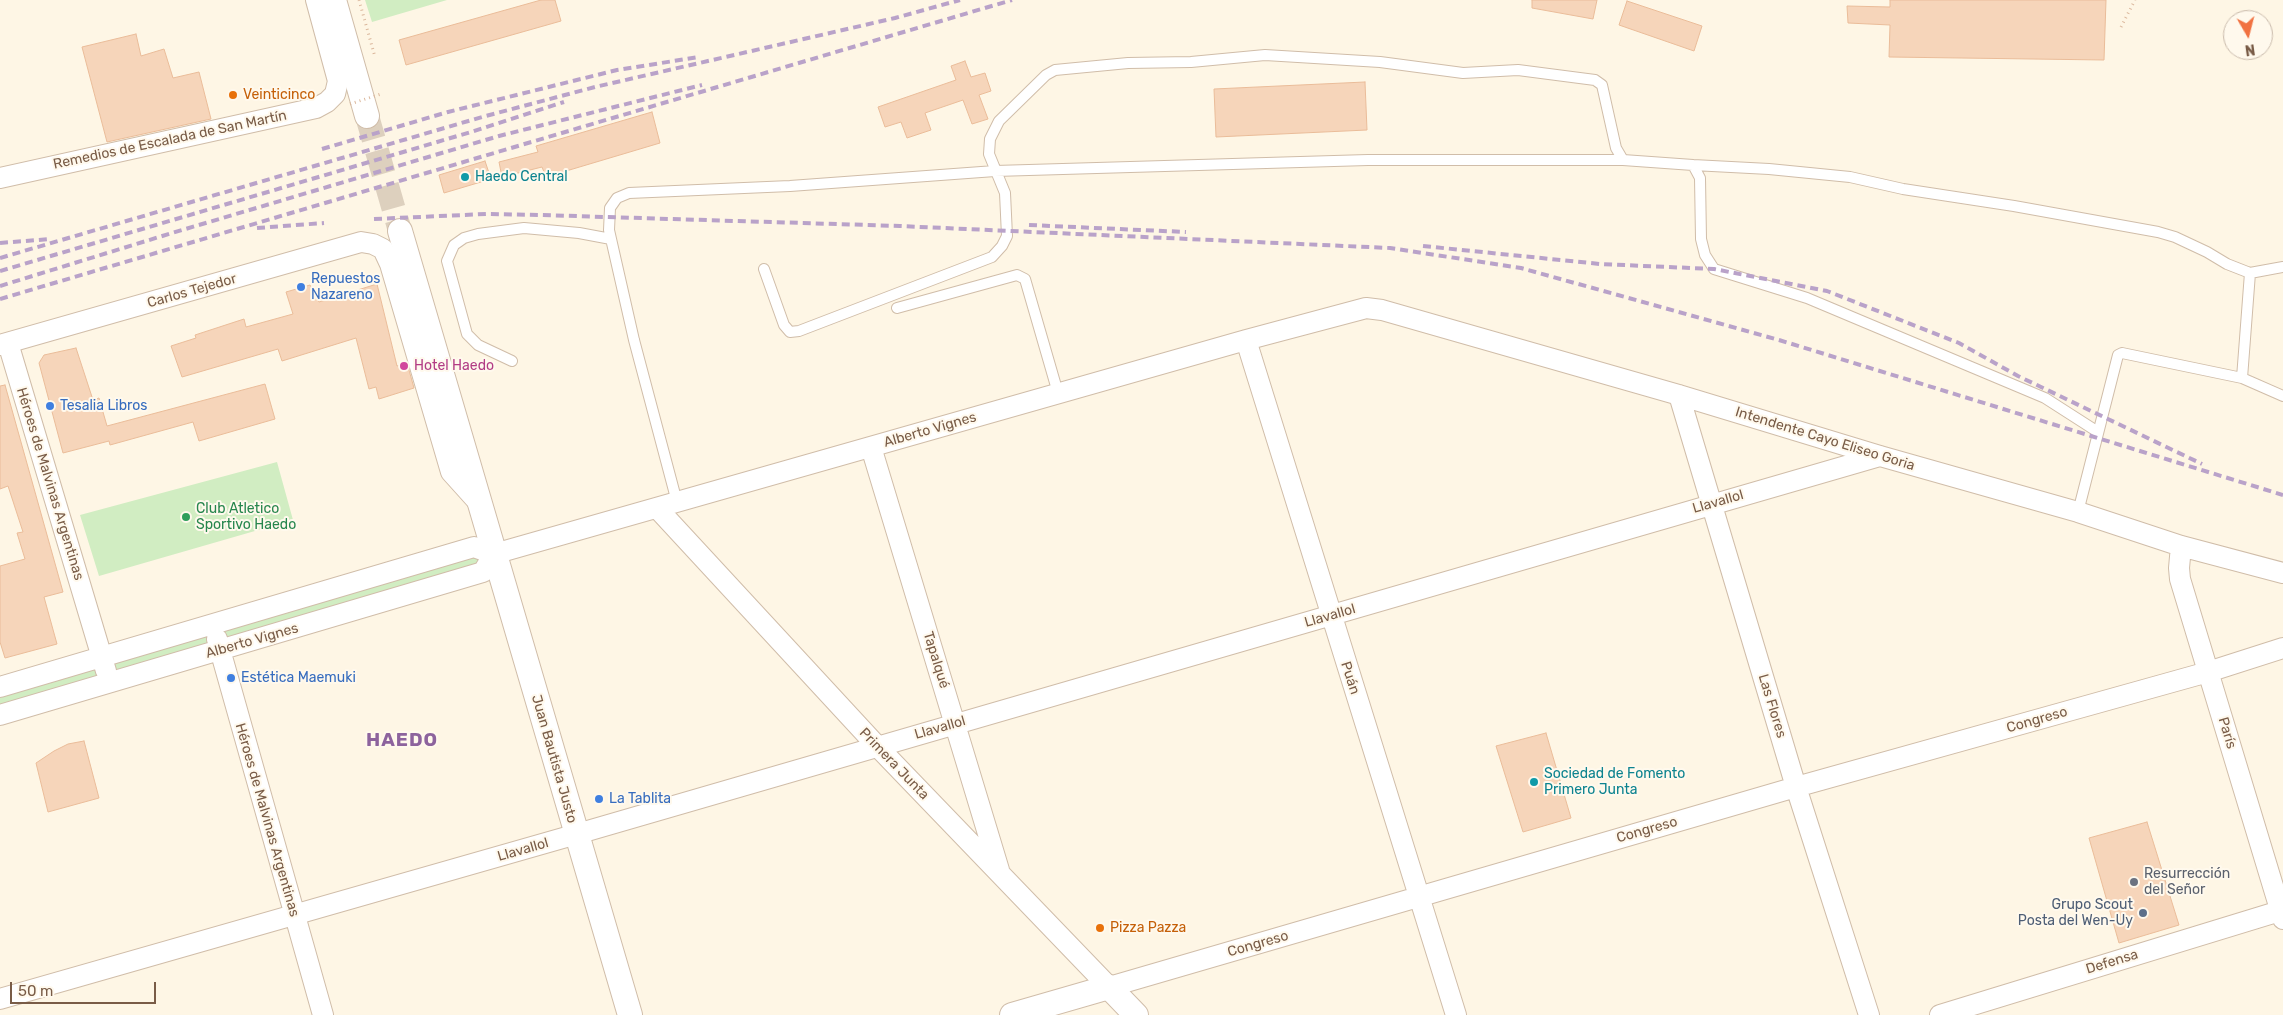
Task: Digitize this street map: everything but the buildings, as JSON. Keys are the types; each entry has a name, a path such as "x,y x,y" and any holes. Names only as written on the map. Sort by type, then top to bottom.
{"street":[{"path":"316,0 338,81 351,105"},
{"path":"334,0 351,105"},
{"name":"Remedios de Escalada de San Martín","path":"0,178 316,108 327,102 351,105"},
{"name":"Juan Bautista Justo","path":"400,231 630,1015"},
{"name":"Carlos Tejedor","path":"4,344 361,242 373,244 383,249"},
{"name":"Juan Bautista Justo","path":"383,249 390,264 451,472 478,502"},
{"name":"Alberto Vignes","path":"0,687 474,547 494,554 1246,340 1366,308"},
{"name":"Intendente Cayo Eliseo Goria","path":"1366,308 1382,310 1679,395 1880,456 2078,512 2181,546 2283,574"},
{"name":"Puán","path":"1246,340 1330,616 1456,1015"},
{"name":"Héroes de Malvinas Argentinas","path":"4,344 109,682"},
{"name":"Las Flores","path":"1679,395 1796,786 1869,1015"},
{"name":"Tapalqué","path":"871,447 1000,874"},
{"name":"Llavallol","path":"0,999 577,834 1880,456"},
{"name":"Primera Junta","path":"657,508 877,746 1136,1015"},
{"name":"París","path":"2181,546 2180,579 2282,913"},
{"name":"Alberto Vignes","path":"0,715 483,572 494,554"},
{"name":"Héroes de Malvinas Argentinas","path":"213,625 322,1015"},
{"name":"Congreso","path":"1012,1015 1040,1011 1109,987 1796,786 2208,672 2283,648"},
{"name":"Defensa","path":"1940,1015 2282,913"}],"lane":[{"path":"764,269 784,325 790,332 799,331 992,257 1002,246 1007,236 1005,193 989,154 990,139 999,121 1046,75 1055,70 1128,62 1192,62 1264,55 1380,62 1463,73 1518,70 1595,80 1602,85 1616,148 1623,160"},
{"path":"677,502 634,340 609,230 610,208 617,198 629,194 790,186 995,171 1368,160 1623,160 1769,169 1850,177 1903,189 2014,206 2158,232 2175,237 2227,264 2250,273 2283,267"},
{"path":"1693,165 1700,178 1701,239 1705,255 1714,269 1807,298 2045,398 2098,432"},
{"path":"512,361 478,345 467,334 447,261 454,245 464,238 478,234 524,228 579,232 611,239"},
{"path":"2242,378 2250,273"},
{"path":"897,308 1018,276 1024,279 1058,394"},
{"path":"2078,512 2118,355 2122,353 2242,378 2283,396"}],"path":[{"path":"359,0 377,65"},
{"path":"2121,27 2135,0"},
{"path":"351,105 383,94"}],"green space":[{"path":"365,0 447,0 372,22"},
{"name":"Club Atletico Sportivo Haedo","path":"277,462 293,520 99,576 80,515"},
{"path":"476,557 479,560 478,565 0,707 0,694"}],"tunnel":[{"path":"367,116 400,231"}],"railway":[{"path":"0,258 482,117 595,87 895,18 960,0"},
{"path":"0,299 1012,0"},
{"path":"322,149 448,112 617,70 699,57"},
{"path":"0,286 499,136 702,85"},
{"path":"0,271 471,132 564,102"},
{"path":"374,219 486,214 541,215 900,226 1390,248 1521,268 1779,340 2283,495"},
{"path":"257,228 324,223"},
{"path":"1029,225 1186,232"},
{"path":"0,243 50,239"},
{"path":"1423,246 1600,264 1714,269 1827,291 1959,343 2018,376 2202,464"}],"place":[{"name":"Veinticinco","path":"233,95"},
{"name":"Haedo Central","path":"465,177"},
{"name":"Repuestos Nazareno","path":"301,287"},
{"name":"Hotel Haedo","path":"404,366"},
{"name":"Tesalia Libros","path":"50,406"},
{"name":"Club Atletico Sportivo Haedo","path":"186,517"},
{"name":"Estética Maemuki","path":"231,678"},
{"name":"Sociedad de Fomento Primero Junta","path":"1534,782"},
{"name":"La Tablita","path":"599,799"},
{"name":"Resurrección del Señor","path":"2134,882"},
{"name":"Grupo Scout Posta del Wen-Uy","path":"2143,913"},
{"name":"Pizza Pazza","path":"1100,928"}],"district":[{"name":"HAEDO","path":"402,741"}]}
